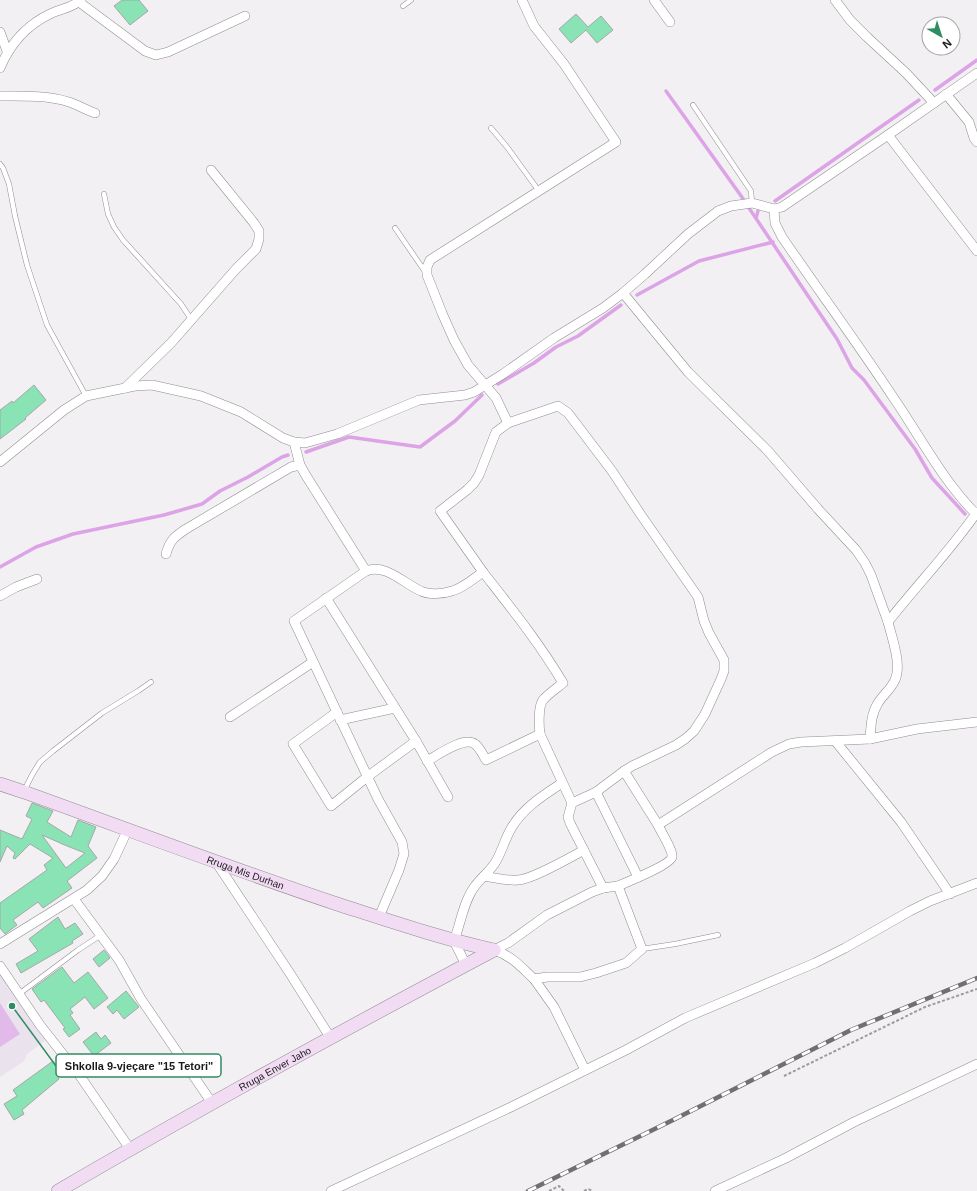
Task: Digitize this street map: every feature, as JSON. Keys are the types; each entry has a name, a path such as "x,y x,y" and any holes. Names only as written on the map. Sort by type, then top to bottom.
{"street":[{"path":"508,423 496,398 468,365 454,340 427,275 427,267 430,260 616,142 564,64 534,26 522,0"},
{"path":"654,0 670,22"},
{"path":"835,0 850,20 906,73 934,103"},
{"path":"0,68 7,52 26,30 51,14 80,1 145,51 156,55 168,52 245,16"},
{"path":"0,32 7,52"},
{"path":"0,462 64,410 86,396 125,388 152,385 201,396 241,412 283,438 294,442 306,443 337,434 418,400 465,395 474,392 522,362 554,338 603,308 623,293 688,234 718,211 731,206 752,203 774,209 782,207 977,73"},
{"path":"946,94 969,122 974,138 977,142"},
{"path":"0,96 32,96 51,98 68,102 95,113"},
{"path":"888,135 977,252"},
{"path":"125,388 171,343 236,269 256,249 259,239 259,231 211,170"},
{"path":"774,209 775,223 782,236 891,393 949,484 961,499 977,513 958,539 888,622"},
{"path":"623,293 688,372 768,451 856,550 865,563 871,575 888,622 896,657 897,670 895,681 878,702 873,712 870,739"},
{"path":"572,803 596,792 636,764 676,745 694,731 705,714 722,679 724,660 704,621 698,597 641,516 612,471 568,413 558,406 508,423 496,432 479,475 474,483 440,511 483,572 530,633 562,683 543,700 541,705 540,734 572,803 568,817 570,823 603,888"},
{"path":"294,442 300,465 366,571"},
{"path":"166,554 169,544 174,537 186,529 291,467 300,465"},
{"path":"379,917 399,870 404,854 402,842 378,799 294,622 326,598 371,569 383,570 422,592 432,594 451,591 463,586 483,572"},
{"path":"0,596 16,587 37,579"},
{"path":"326,598 416,741 448,797"},
{"path":"230,717 313,662"},
{"path":"395,708 338,716 293,744 331,806 367,776 416,741"},
{"path":"658,825 780,748 789,744 801,742 836,742 870,739 918,729 977,722"},
{"path":"427,761 459,744 469,742 474,743 478,747 486,760 540,734"},
{"path":"836,742 900,822 950,894"},
{"path":"494,950 508,943 547,915 592,892 603,888 618,886 667,863 672,856 671,851 658,825 624,771"},
{"path":"466,965 454,941 469,896 474,886 484,876 499,855 511,827 521,814 533,803 562,783"},
{"name":"Rruga Mis Durhan","path":"0,784 216,862 379,917 454,941 494,950"},
{"path":"596,792 638,877"},
{"path":"0,944 74,900 87,890 102,876 114,859 128,829"},
{"path":"484,876 508,880 520,880 584,850"},
{"path":"216,862 330,1037"},
{"path":"331,1191 511,1108 685,1018 815,963 930,901 977,883"},
{"path":"534,979 580,977 596,973 626,963 642,949 618,886"},
{"path":"74,900 119,960 156,1021 212,1103"},
{"path":"494,950 513,959 534,979 554,1007 585,1070"},
{"name":"Rruga Enver Jaho","path":"58,1191 330,1037 494,950"},
{"path":"0,966 40,1025 80,1076 130,1149"},
{"path":"716,1191 786,1158 854,1122 977,1064"}],"lane":[{"path":"403,6 411,0"},
{"path":"693,105 752,191 752,203"},
{"path":"491,128 507,147 539,191"},
{"path":"0,164 9,184 27,265 47,325 86,396"},
{"path":"104,194 108,214 114,227 123,240 180,304 191,319"},
{"path":"394,228 427,275"},
{"path":"24,792 40,762 102,713 151,682"},
{"path":"19,994 78,950 101,935"},
{"path":"642,949 718,935"}],"path":[{"path":"784,1076 925,1007 977,988"},
{"path":"549,1191 559,1186 564,1191"},
{"path":"584,1191 588,1189 593,1191"}],"shaded area":[{"path":"0,972 46,1040 27,1054 24,1061 0,1077"},
{"path":"0,1003 20,1034 0,1047"}],"building":[{"path":"122,0 139,0 148,11 130,25 114,6"},
{"path":"576,14 588,27 601,16 613,30 597,43 586,30 571,43 559,29"},
{"path":"34,385 46,400 25,418 26,419 0,439 0,410 12,401 13,403"},
{"path":"32,803 53,811 47,822 71,837 78,820 96,827 88,846 97,858 67,881 72,888 43,908 38,902 13,920 17,925 5,934 0,928 0,903 47,870 44,865 53,858 30,844 15,859 13,858 15,853 7,846 0,862 0,830 22,839 32,819 26,816","holes":["42,835 85,853 66,868"]},
{"path":"58,917 65,929 75,923 83,934 72,941 73,943 21,973 16,964 38,951 29,939"},
{"path":"104,950 110,958 99,967 93,959"},
{"path":"62,967 74,983 88,972 108,998 94,1009 85,997 70,1009 73,1013 70,1015 80,1029 69,1037 63,1029 65,1028 44,1000 41,1002 32,989"},
{"path":"126,991 139,1007 124,1019 117,1010 113,1014 107,1007"},
{"path":"96,1032 101,1039 105,1035 111,1043 94,1056 83,1042"},
{"path":"53,1061 60,1071 56,1074 59,1079 22,1110 24,1114 14,1120 4,1104 17,1096 13,1090"}],"waterway":[{"path":"935,90 977,60"},
{"path":"666,91 744,200"},
{"path":"775,201 919,100"},
{"path":"749,208 837,339 852,368 864,380 915,449 932,478 965,514"},
{"path":"756,218 758,211"},
{"path":"637,295 699,261 773,242"},
{"path":"498,384 534,363 556,347 578,336 621,305"},
{"path":"306,452 349,437 420,447 455,421 482,395"},
{"path":"0,567 36,547 73,534 164,515 202,504 220,491 288,455"}],"railway":[{"path":"528,1191 851,1030 977,978"}],"place":[{"name":"Shkolla 9-vjeçare \"15 Tetori\"","path":"12,1006"}]}
